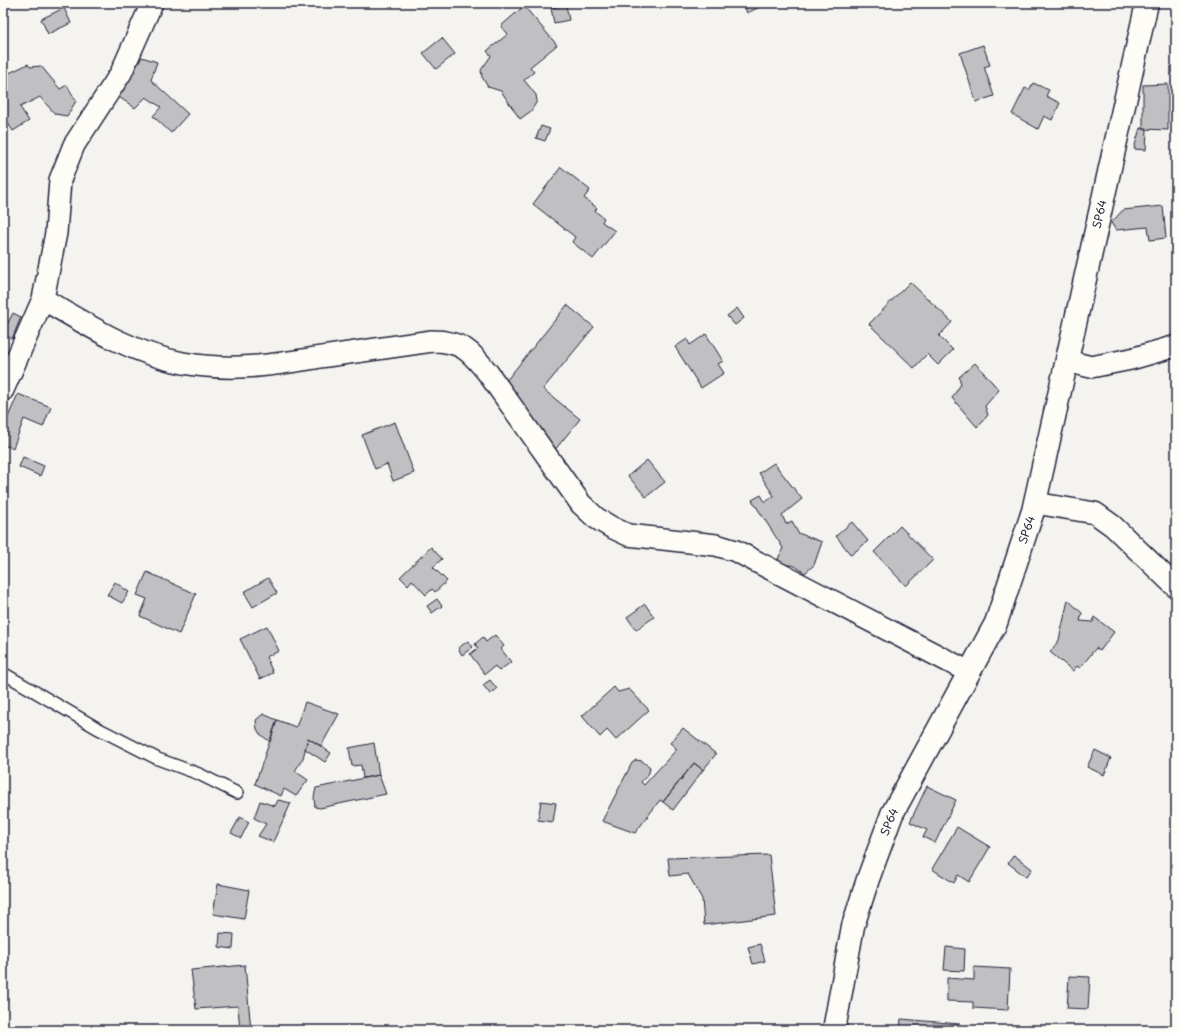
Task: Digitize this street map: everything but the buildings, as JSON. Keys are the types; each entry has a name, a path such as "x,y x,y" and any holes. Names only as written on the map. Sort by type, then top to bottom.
{"street":[{"path":"3,390 43,299 56,233 60,180 74,144 122,73 152,3"},
{"name":"SP64","path":"834,1030 854,926 868,879 892,814 996,623 1035,503 1147,3"},
{"path":"43,299 101,334 138,350 182,362 221,368 252,368 432,341 448,341 462,347 479,362 581,504 596,518 611,527 628,534 716,545 736,551 969,672"},
{"path":"1067,361 1091,367 1131,360 1176,346"},
{"path":"1035,503 1095,513 1113,526 1176,586"}],"lane":[{"path":"3,673 97,728 158,759 199,774 238,793"}]}
